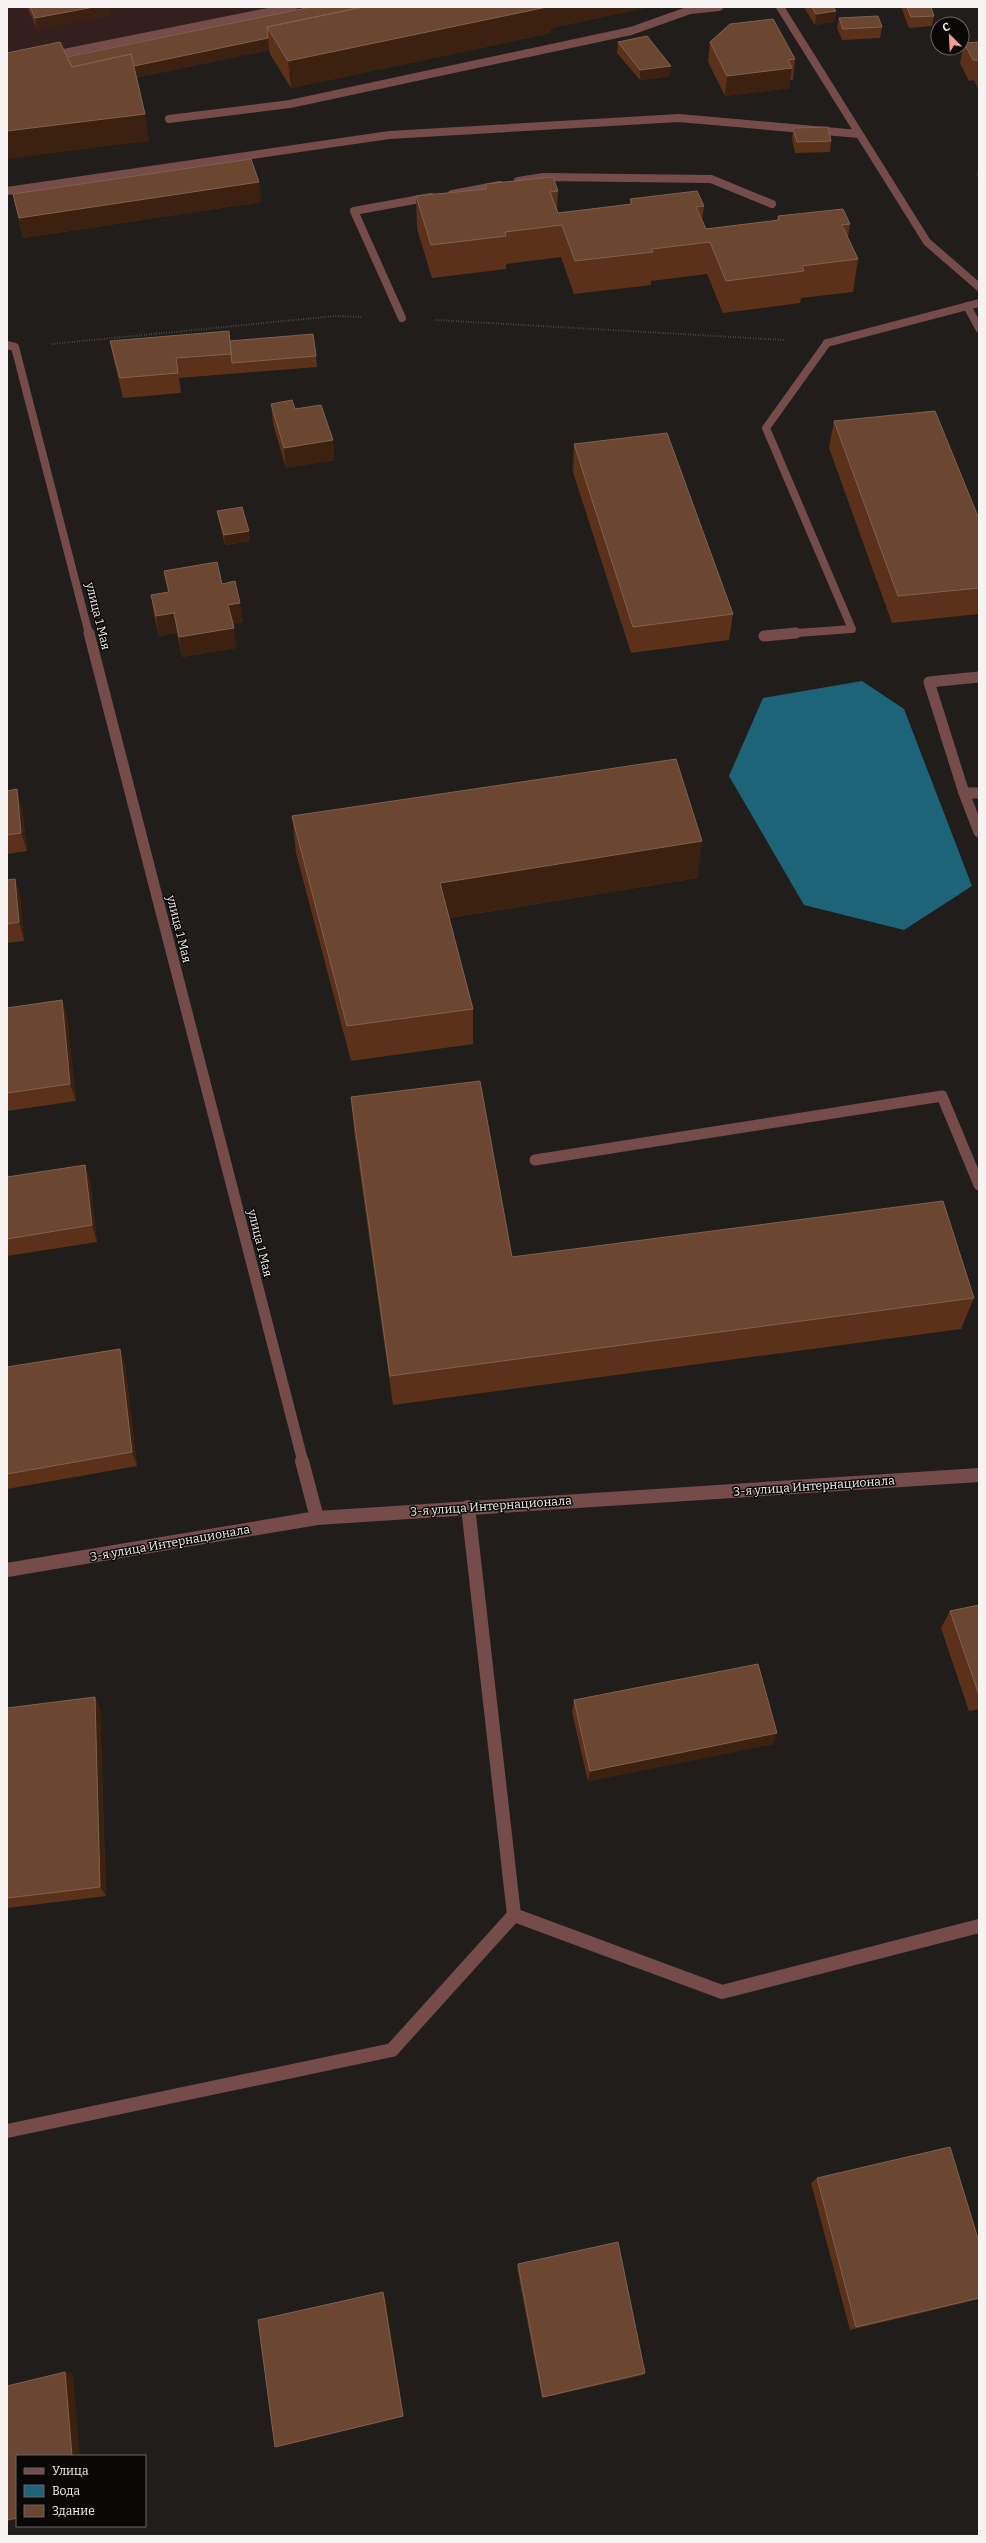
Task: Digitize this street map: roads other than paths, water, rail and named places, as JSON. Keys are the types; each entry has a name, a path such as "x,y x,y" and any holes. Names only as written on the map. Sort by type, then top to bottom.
{"street":[{"path":"39,58 293,7"},
{"path":"169,119 290,104 631,31 690,10 719,7"},
{"path":"780,7 927,242 979,287"},
{"path":"7,191 389,135 679,118 860,134"},
{"path":"402,318 354,211 543,177 711,180 772,204"},
{"path":"764,636 852,629 766,428 827,343 979,303"},
{"path":"967,306 979,328"},
{"name":"улица 1 Мая","path":"11,346 317,1518"},
{"path":"979,677 929,682 964,793 979,832"},
{"path":"964,793 979,793"},
{"path":"535,1160 942,1096 979,1185"},
{"name":"3-я улица Интернационала","path":"7,1570 317,1518 979,1475"},
{"path":"7,2131 392,2050 514,1915 468,1507"},
{"path":"514,1915 722,1992 979,1926"}],"water":[{"path":"862,681 904,709 972,886 904,930 804,905 729,776 763,698"}]}
